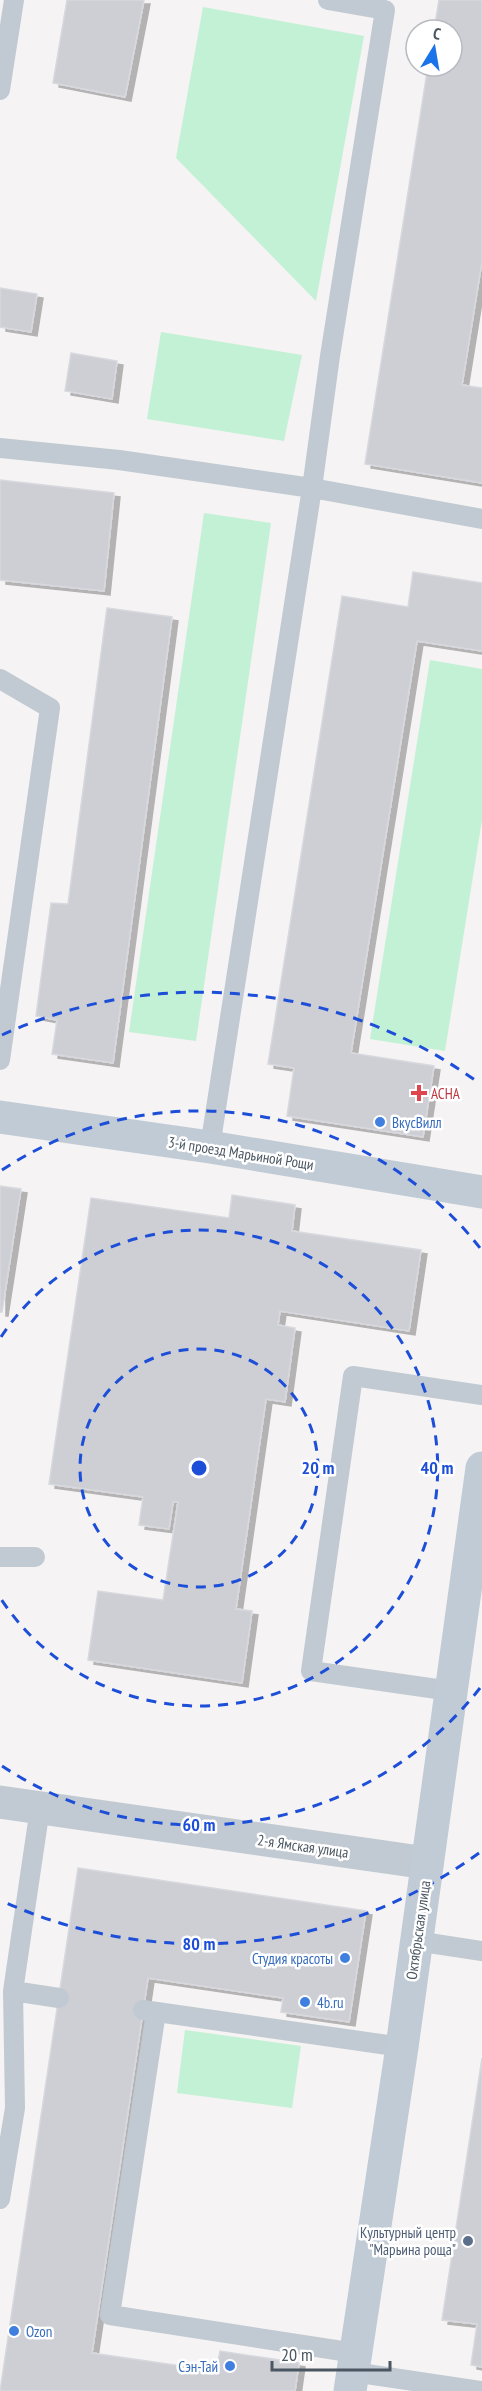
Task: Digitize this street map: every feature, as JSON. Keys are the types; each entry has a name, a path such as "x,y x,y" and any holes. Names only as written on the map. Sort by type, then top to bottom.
{"street":[{"name":"3-й проезд Марьиной Рощи","path":"0,1118 210,1147 482,1192"},
{"name":"Октябрьская улица","path":"353,2372 402,2047 482,1468"},
{"name":"2-я Ямская улица","path":"0,1802 427,1863"}],"lane":[{"path":"0,90 14,0"},
{"path":"210,1147 385,10 328,0"},
{"path":"0,448 119,460 312,488 482,519"},
{"path":"0,679 50,708 0,1060"},
{"path":"451,1690 311,1671 353,1376 482,1395"},
{"path":"0,1557 35,1557"},
{"path":"0,2199 15,2108 13,1991 40,1808"},
{"path":"416,1941 482,1951"},
{"path":"13,1991 59,1998"},
{"path":"402,2047 150,2011 110,2315 353,2372 480,2391"}],"green space":[{"path":"203,7 364,36 316,301 176,158"},
{"path":"161,332 302,355 284,441 147,419"},
{"path":"204,513 271,523 196,1041 129,1032"},
{"path":"430,660 482,669 482,820 445,1051 370,1039"},
{"path":"185,2030 301,2046 292,2108 177,2093"}],"building":[{"path":"67,0 144,0 125,97 53,83"},
{"path":"439,0 482,0 482,261 462,385 482,388 482,483 365,464 426,78 464,78 464,18 436,18"},
{"path":"0,288 37,294 31,332 0,327"},
{"path":"71,353 117,361 112,399 65,391"},
{"path":"0,480 114,493 104,591 0,580"},
{"path":"413,572 482,583 482,651 417,641 351,1053 434,1066 423,1137 287,1116 294,1068 268,1064 342,596 408,607"},
{"path":"107,608 172,617 113,1063 52,1054 57,1020 36,1016 51,903 68,904"},
{"path":"0,1186 21,1189 2,1312 0,1312"},
{"path":"232,1195 295,1205 292,1231 421,1250 409,1331 280,1311 278,1325 295,1328 285,1402 266,1399 236,1609 252,1611 242,1683 88,1660 98,1591 163,1600 178,1502 173,1502 169,1529 139,1525 143,1497 49,1484 91,1198 229,1218"},
{"path":"78,1868 366,1911 349,2022 281,2012 283,1998 148,1978 92,2353 216,2371 220,2351 299,2363 295,2391 0,2391"},
{"name":"Культурный центр \"Марьина роща\"","path":"482,2058 482,2367 471,2365 477,2324 442,2320"}],"place":[{"name":"АСНА","path":"419,1093"},
{"name":"ВкусВилл","path":"380,1122"},
{"name":"Студия красоты","path":"345,1958"},
{"name":"4b.ru","path":"305,2002"},
{"name":"Культурный центр \"Марьина роща\"","path":"468,2241"},
{"name":"Ozon","path":"14,2331"},
{"name":"Сэн-Тай","path":"230,2366"}]}
